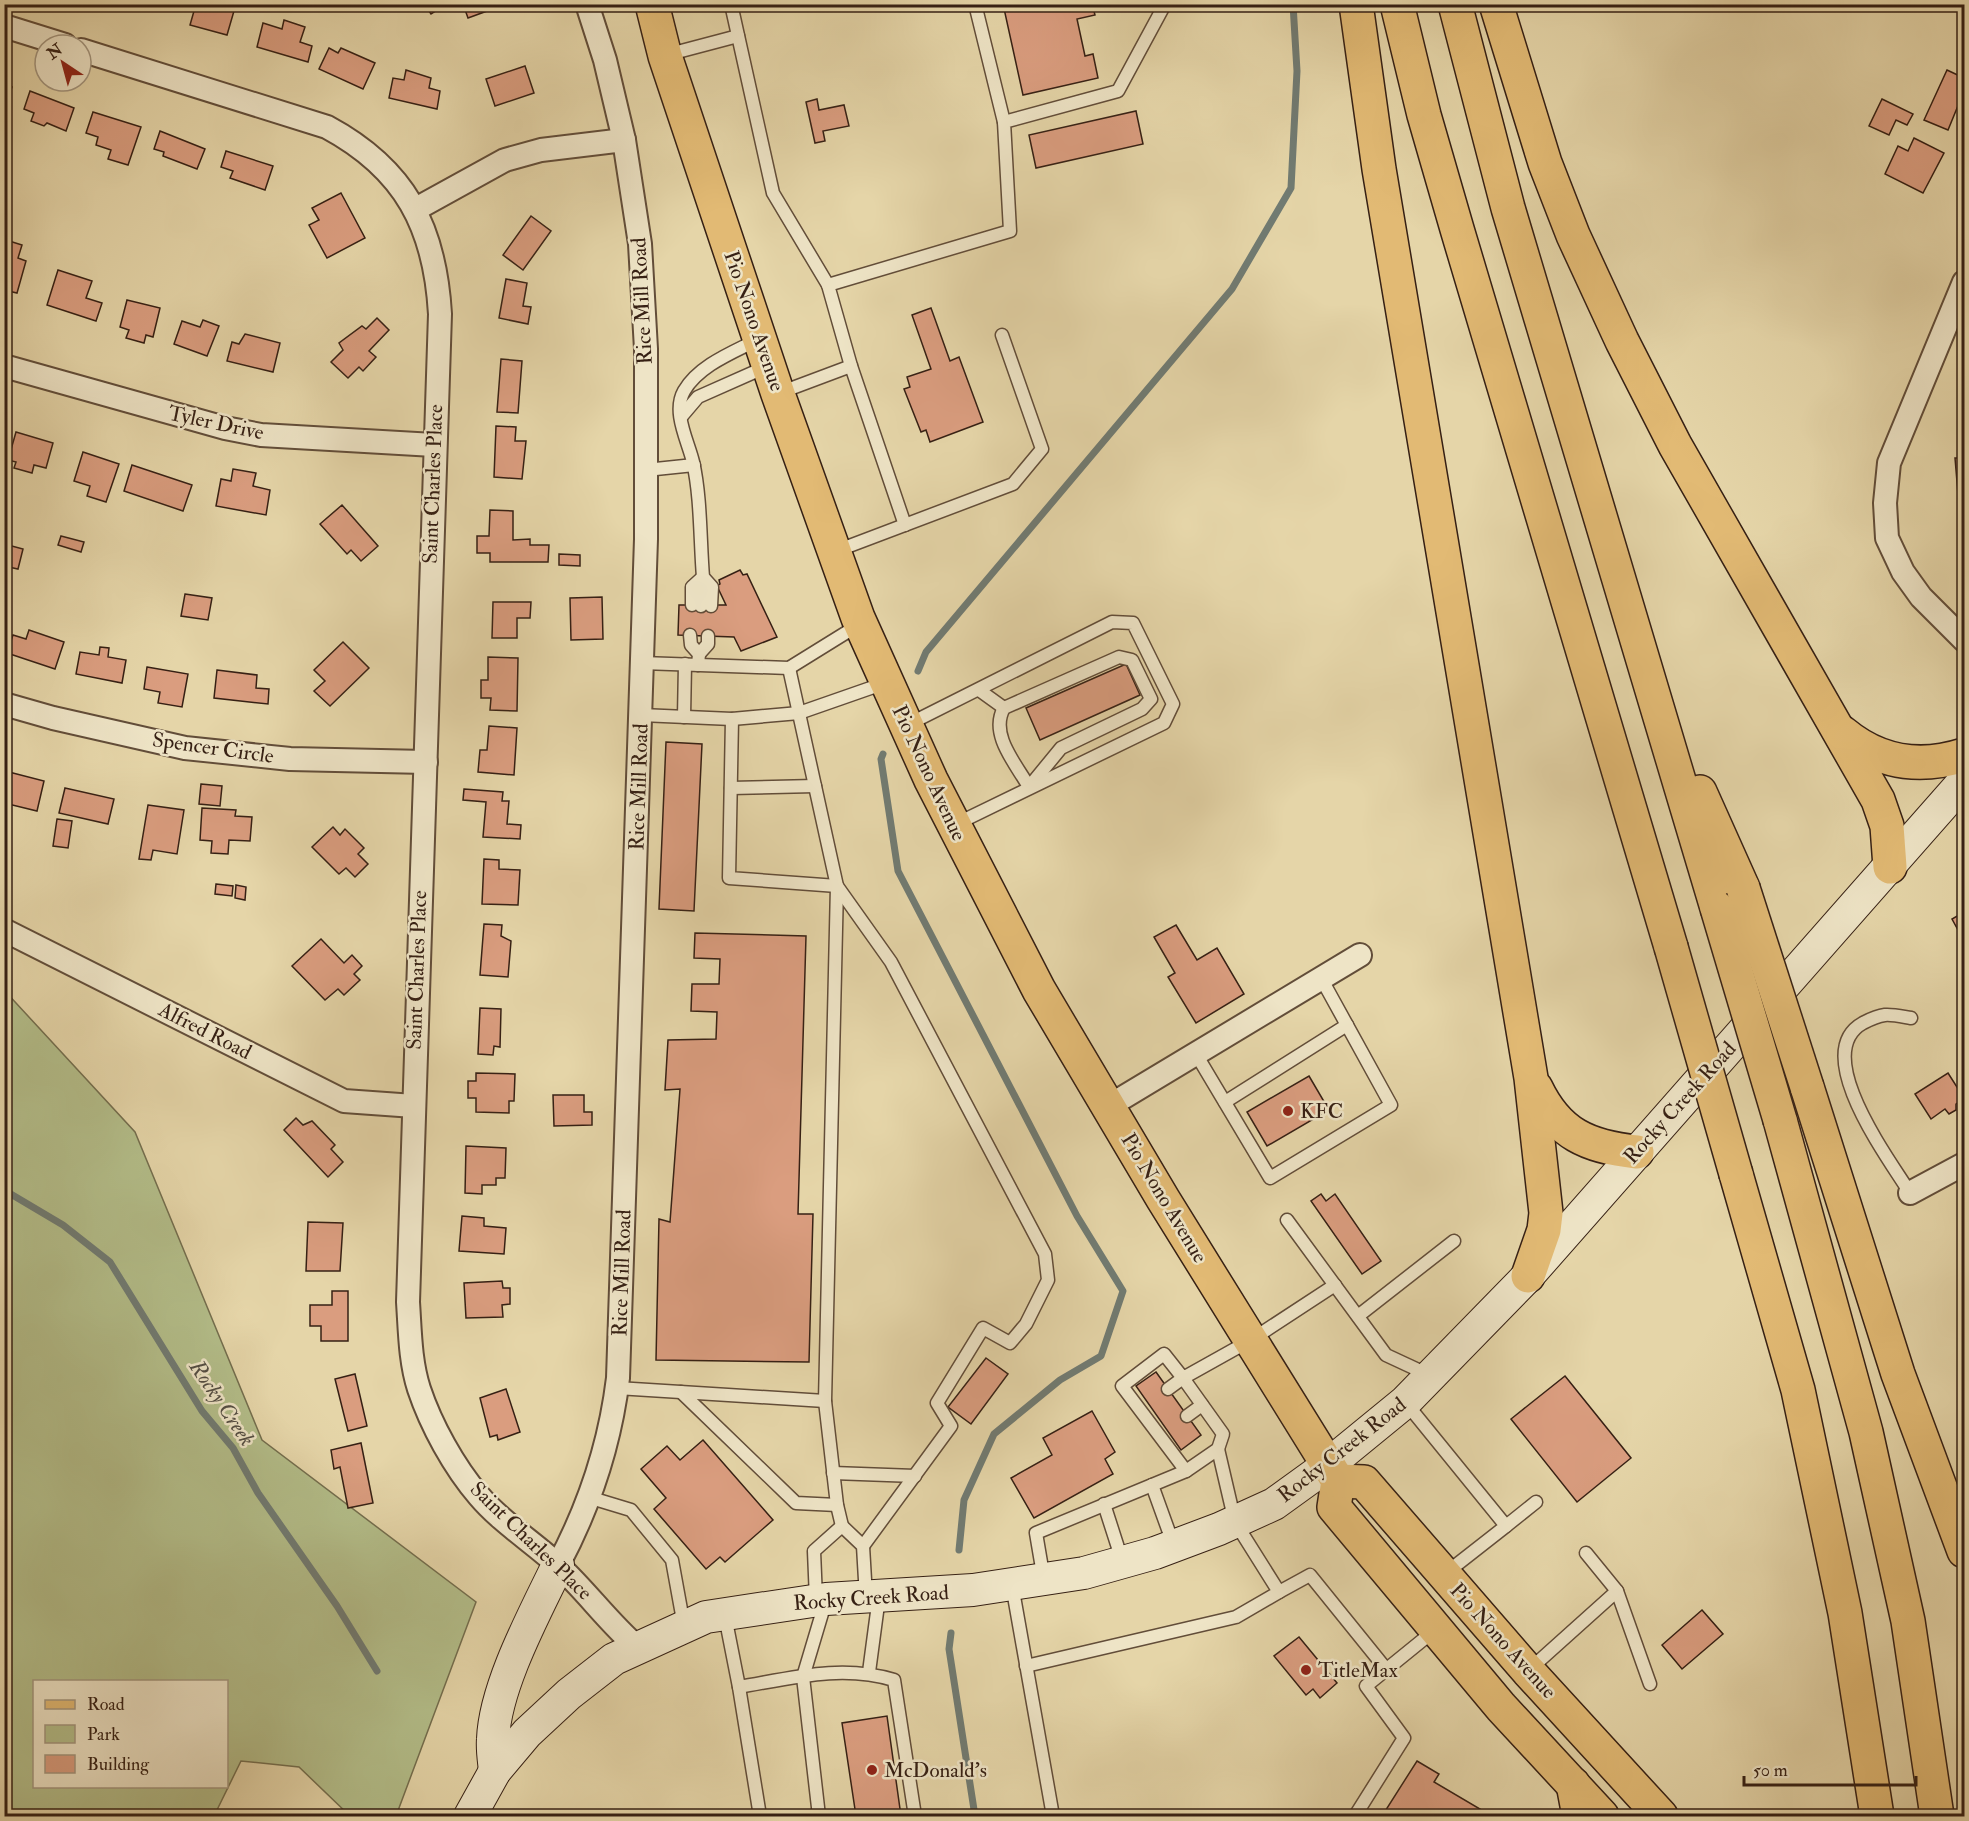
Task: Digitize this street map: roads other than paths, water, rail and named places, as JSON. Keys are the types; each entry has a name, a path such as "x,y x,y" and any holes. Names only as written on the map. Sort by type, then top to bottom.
{"main road":[{"name":"Pio Nono Avenue","path":"652,4 665,56 769,366 860,624 953,825 1039,990 1174,1218 1333,1473 1334,1507 1501,1707 1602,1816"},
{"path":"1356,4 1379,169 1531,1078 1546,1206 1544,1230 1528,1276"},
{"path":"1397,4 1424,115 1671,947 1798,1390 1845,1613 1877,1816"},
{"path":"1455,4 1508,208 1780,1120 1869,1443 1908,1621 1937,1816"},
{"path":"1496,4 1545,163 1573,235 1622,341 1675,445 1878,800 1887,826 1890,867"},
{"path":"1656,705 1702,796 1743,888 1898,1374 1965,1551"},
{"path":"1839,730 1868,751 1900,761 1921,764 1965,755"},
{"path":"1531,1078 1545,1106 1560,1123 1580,1138 1605,1148 1637,1152"},
{"name":"Pio Nono Avenue","path":"1333,1473 1364,1482 1528,1671 1661,1816"},
{"path":"1573,1785 1579,1816"}],"street":[{"name":"Rice Mill Road","path":"558,1565 578,1528 611,1431 617,1388 641,716 646,470 646,349 640,244 624,140 605,60 587,4"},
{"path":"4,26 33,35"},
{"name":"Saint Charles Place","path":"93,54 327,127 349,139 390,172 416,209 428,238 438,293 426,762 408,1302 412,1353 419,1388 443,1439 479,1496 580,1586 611,1624 638,1648"},
{"path":"416,209 505,160 541,150 624,140"},
{"path":"1965,282 1889,463 1885,503 1887,538 1903,572 1921,597 1965,640"},
{"name":"Tyler Drive","path":"4,366 225,428 261,435 434,445"},
{"name":"Spencer Circle","path":"4,704 53,718 185,748 290,759 426,762"},
{"name":"Rocky Creek Road","path":"470,1816 495,1771 527,1733 569,1694 614,1659 706,1617 725,1612 821,1600 872,1598 1044,1580 1122,1562 1174,1546 1235,1522 1333,1473 1432,1376 1528,1276 1965,781"},
{"name":"Alfred Road","path":"4,930 344,1101 414,1106"},
{"path":"1109,1106 1360,955"},
{"path":"1910,1193 1965,1164"},
{"path":"495,1771 493,1738 499,1705 517,1654 558,1565"}],"lane":[{"path":"731,4 773,193 828,285 851,366 905,525"},
{"path":"828,285 1010,231 1004,122 975,4"},
{"path":"1004,122 1118,91 1165,4"},
{"path":"665,56 738,36"},
{"path":"835,552 1013,484 1041,449 1002,334"},
{"path":"703,577 692,587 701,606 712,587 703,577 694,465 681,417 680,401 694,379 708,366 851,366"},
{"path":"681,417 698,397 769,366"},
{"path":"646,470 694,465"},
{"path":"906,725 1112,622 1132,623 1173,704 1164,723 953,825"},
{"path":"642,663 694,661 789,668 860,624"},
{"path":"684,717 699,636"},
{"path":"1119,657 1132,660 1150,699 1142,709 1061,748 1029,787 999,731 997,719 1004,708 1119,657"},
{"path":"789,668 837,886 825,1401 837,1505 842,1526 863,1546 872,1598 869,1672"},
{"path":"641,716 732,720 799,713 886,682"},
{"path":"979,690 1004,708"},
{"path":"732,720 729,878 837,886"},
{"path":"731,788 815,786"},
{"path":"837,886 891,962 1045,1254 1048,1280 1026,1324 1010,1343 983,1328 937,1403 951,1426 863,1546"},
{"path":"1196,1054 1270,1178 1391,1105 1321,978"},
{"path":"1910,1193 1848,1085 1844,1051 1853,1029 1882,1013 1911,1018"},
{"path":"1225,1102 1347,1025"},
{"path":"1287,1220 1386,1355 1432,1376"},
{"path":"1358,1316 1454,1241"},
{"path":"1168,1389 1183,1378 1251,1340 1335,1285"},
{"path":"1186,1471 1145,1407 1122,1386 1164,1354 1223,1434 1218,1449 1235,1522 1280,1592"},
{"path":"617,1388 825,1401"},
{"path":"681,1392 796,1503 837,1505"},
{"path":"1405,1402 1506,1526"},
{"path":"1187,1416 1202,1405"},
{"path":"1044,1580 1036,1533 1186,1471 1218,1449"},
{"path":"833,1473 915,1476"},
{"path":"1152,1485 1174,1546"},
{"path":"588,1497 631,1510 672,1560 684,1627"},
{"path":"1444,1575 1536,1502"},
{"path":"1104,1504 1122,1562"},
{"path":"819,1816 803,1677 821,1600 814,1551 842,1526"},
{"path":"1586,1553 1617,1591 1650,1684"},
{"path":"1026,1666 1236,1617 1310,1575 1386,1669"},
{"path":"1012,1585 1053,1816"},
{"path":"1528,1671 1617,1591"},
{"path":"725,1612 760,1816"},
{"path":"1355,1816 1404,1738 1366,1686 1436,1629"},
{"path":"739,1687 833,1672 869,1672 894,1680 915,1816"}],"waterway":[{"path":"918,671 926,652 1232,289 1291,188 1297,71 1293,4"},
{"path":"883,754 881,759 898,871 1077,1216 1123,1291 1101,1356 1060,1380 994,1434 964,1500 959,1550"},
{"name":"Rocky Creek","path":"4,1190 63,1225 110,1262 202,1411 233,1448 258,1493 337,1606 377,1671"},
{"path":"951,1633 949,1649 975,1816"}],"place":[{"name":"KFC","path":"1288,1111"},
{"name":"TitleMax","path":"1306,1670"},
{"name":"McDonald's","path":"872,1770"}]}
